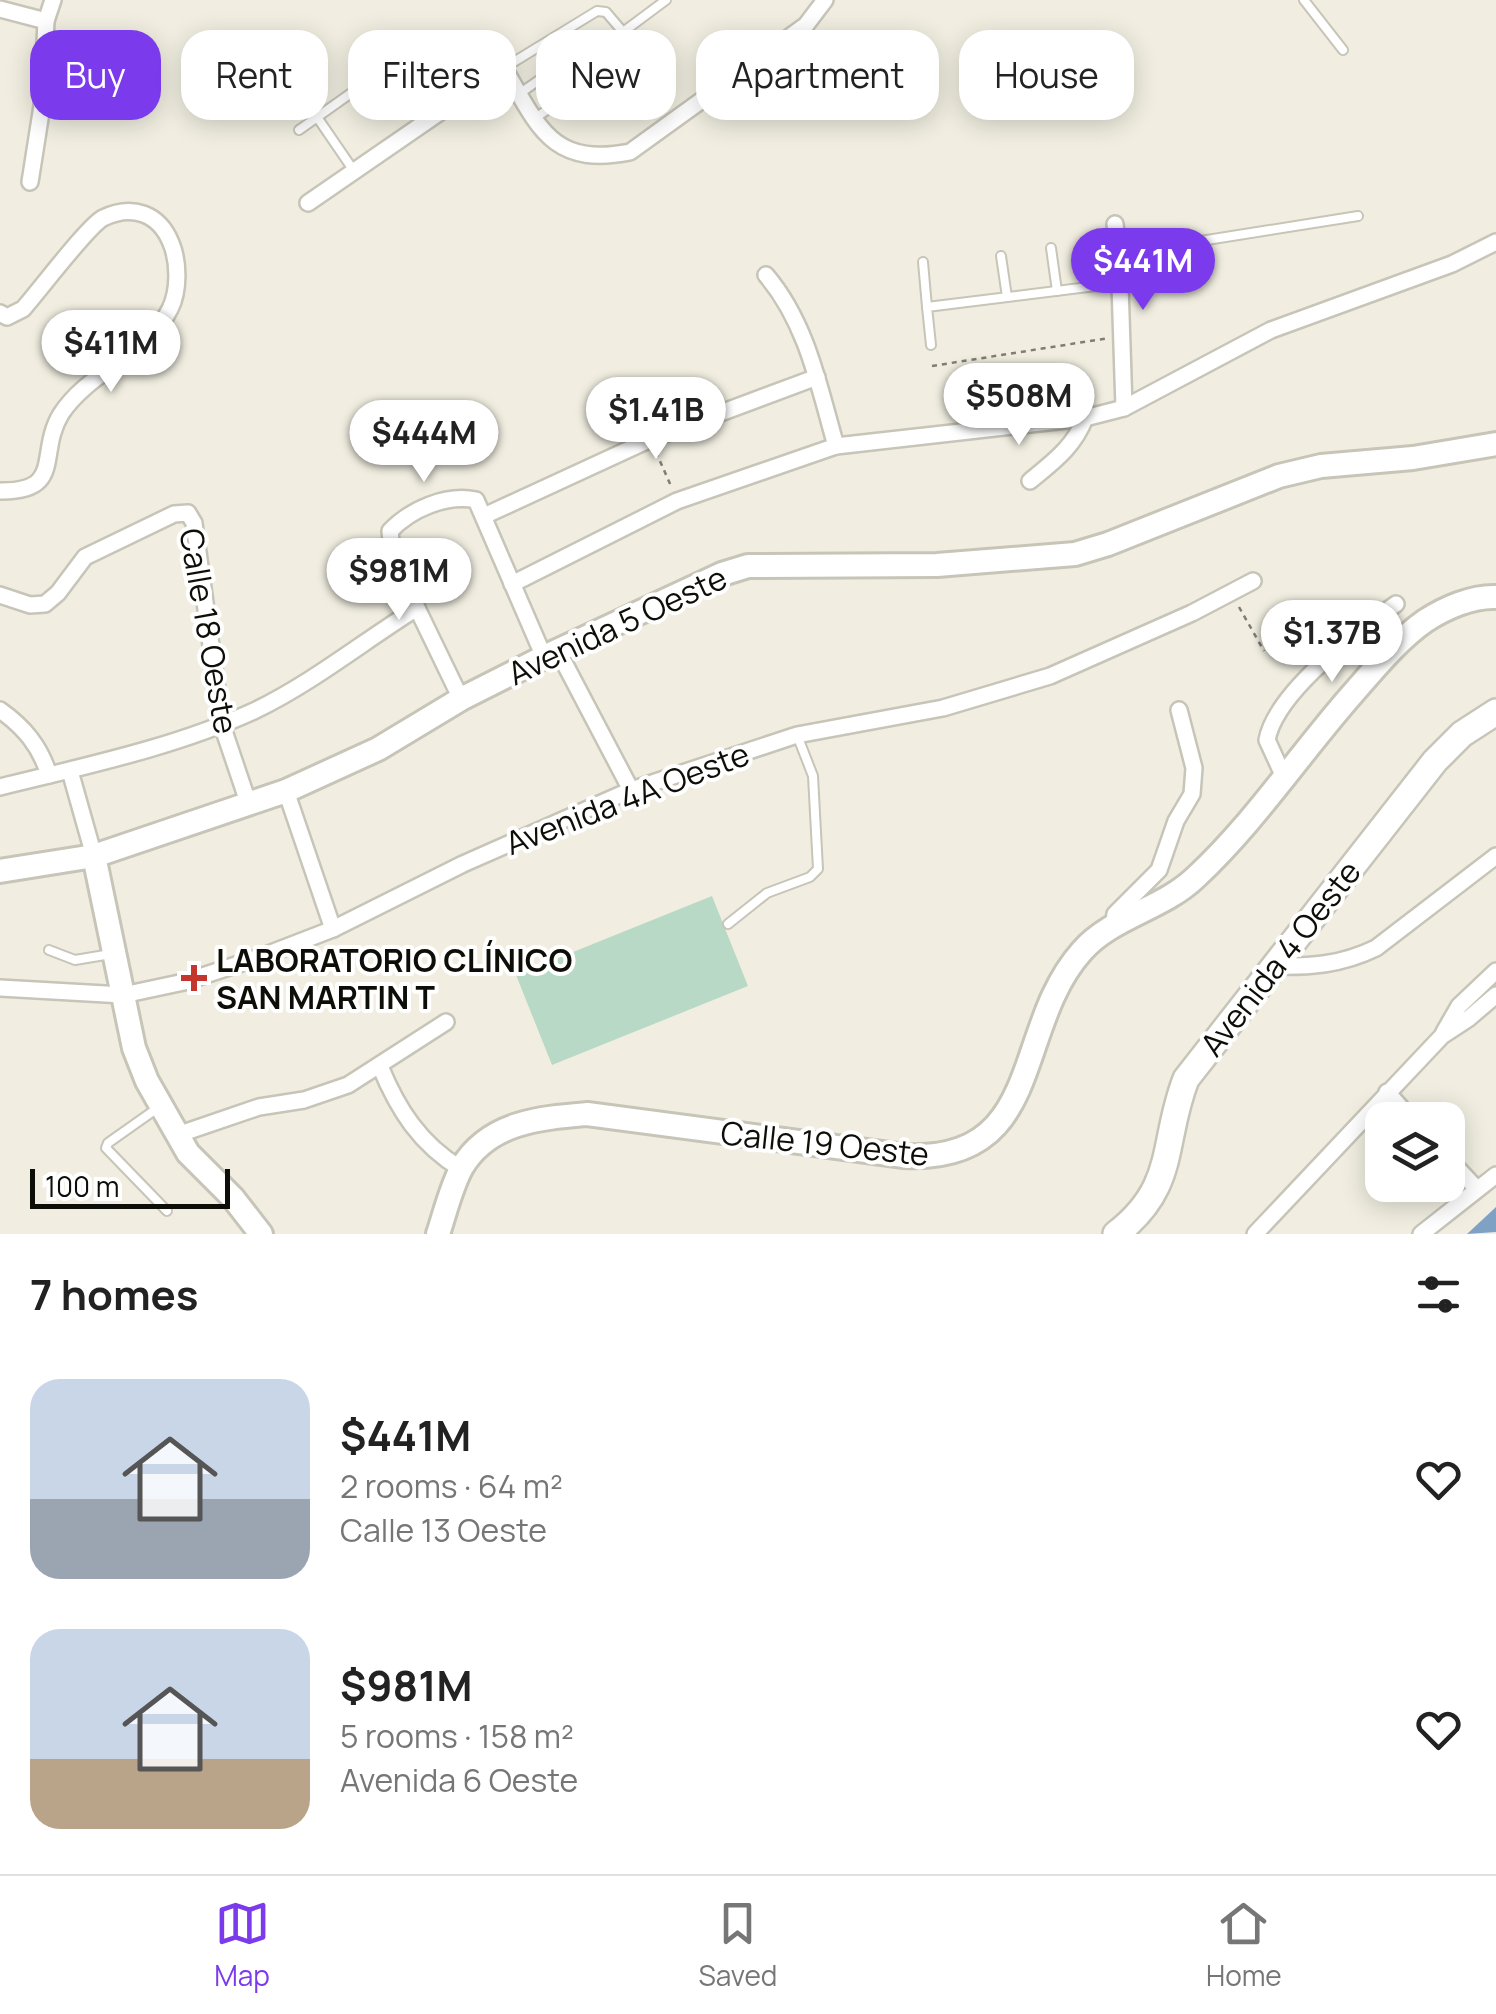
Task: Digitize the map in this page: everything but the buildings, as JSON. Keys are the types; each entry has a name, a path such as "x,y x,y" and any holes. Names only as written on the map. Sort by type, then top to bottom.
{"main road":[{"name":"Avenida 4 Oeste","path":"1116,1234 1153,1197 1164,1172 1174,1109 1186,1078 1434,760 1462,734 1496,712"}],"street":[{"path":"30,182 42,106 46,21 53,0"},
{"path":"676,119 806,25 824,0"},
{"path":"0,9 46,21"},
{"path":"516,89 536,118"},
{"path":"308,204 428,120"},
{"path":"537,120 549,138 571,153 600,158 630,152 674,120"},
{"path":"0,491 18,492 45,476 59,417 80,392 155,332 172,307 177,264 171,242 160,223 144,212 123,212 100,220 23,309 4,315"},
{"path":"1115,224 1124,408"},
{"path":"512,584 677,501 836,446 1085,418 1124,408 1270,330 1452,264 1496,242"},
{"path":"766,275 790,308 836,446"},
{"path":"484,516 651,440 816,377"},
{"path":"1030,481 1068,447 1085,418"},
{"name":"Avenida 5 Oeste","path":"0,871 94,856 250,806 378,749 461,699 551,654 722,574 748,566 937,565 1074,554 1279,476 1321,466 1413,458 1496,444"},
{"path":"461,699 390,541 390,531 402,519 455,496 476,500 512,584 631,790"},
{"name":"Calle 18 Oeste","path":"0,595 30,605 46,604 85,557 174,514 188,513 194,523 222,725 250,806"},
{"name":"Avenida 4A Oeste","path":"0,988 123,994 184,982 333,928 463,864 631,790 797,734 943,708 1006,691 1119,647 1253,581"},
{"name":"Calle 19 Oeste","path":"438,1234 461,1169 476,1150 507,1128 536,1119 588,1114 904,1156 939,1156 966,1149 995,1129 1011,1103 1057,989 1090,942 1153,908 1194,880 1378,664 1414,630 1469,600 1496,597"},
{"path":"1284,777 1267,740 1277,716 1332,650 1396,604"},
{"path":"0,787 70,771 222,725 286,693 417,608"},
{"path":"0,710 28,734 49,774"},
{"path":"1114,927 1114,914 1159,870 1176,821 1192,794 1194,768 1179,710"},
{"path":"70,771 94,856 134,1048 160,1106 188,1153 233,1198 261,1234"},
{"path":"286,791 333,928"},
{"path":"1272,966 1328,966 1354,959 1376,948 1496,856"},
{"path":"1255,1234 1442,1036 1460,1006 1496,971"},
{"path":"1442,1036 1468,1020 1496,994"},
{"path":"177,1135 259,1107 304,1100 334,1090 380,1066 446,1022"},
{"path":"380,1066 413,1128 438,1154 461,1169"},
{"path":"1387,1092 1396,1102"},
{"path":"1422,1234 1496,1175"},
{"path":"1465,1177 1477,1190"}],"lane":[{"path":"626,30 666,0"},
{"path":"1304,0 1343,50"},
{"path":"566,30 597,11 606,12 621,30"},
{"path":"519,94 536,82"},
{"path":"299,130 313,120"},
{"path":"319,120 354,171"},
{"path":"1119,254 1358,216"},
{"path":"1051,248 1056,292"},
{"path":"1002,256 1007,298"},
{"path":"923,262 931,345"},
{"path":"927,307 1120,283"},
{"path":"728,924 767,893 810,877 818,869 813,776 797,734"},
{"path":"49,950 75,960 115,953"},
{"path":"160,1106 106,1148 166,1212"}],"path":[{"path":"932,366 1098,342 1120,335"},
{"path":"1231,592 1264,651"}],"green space":[{"path":"712,896 748,986 552,1065 516,975"}],"water":[{"path":"1496,1207 1496,1232 1467,1234"}],"place":[{"name":"LABORATORIO CLÍNICO SAN MARTIN T","path":"194,978"}]}
